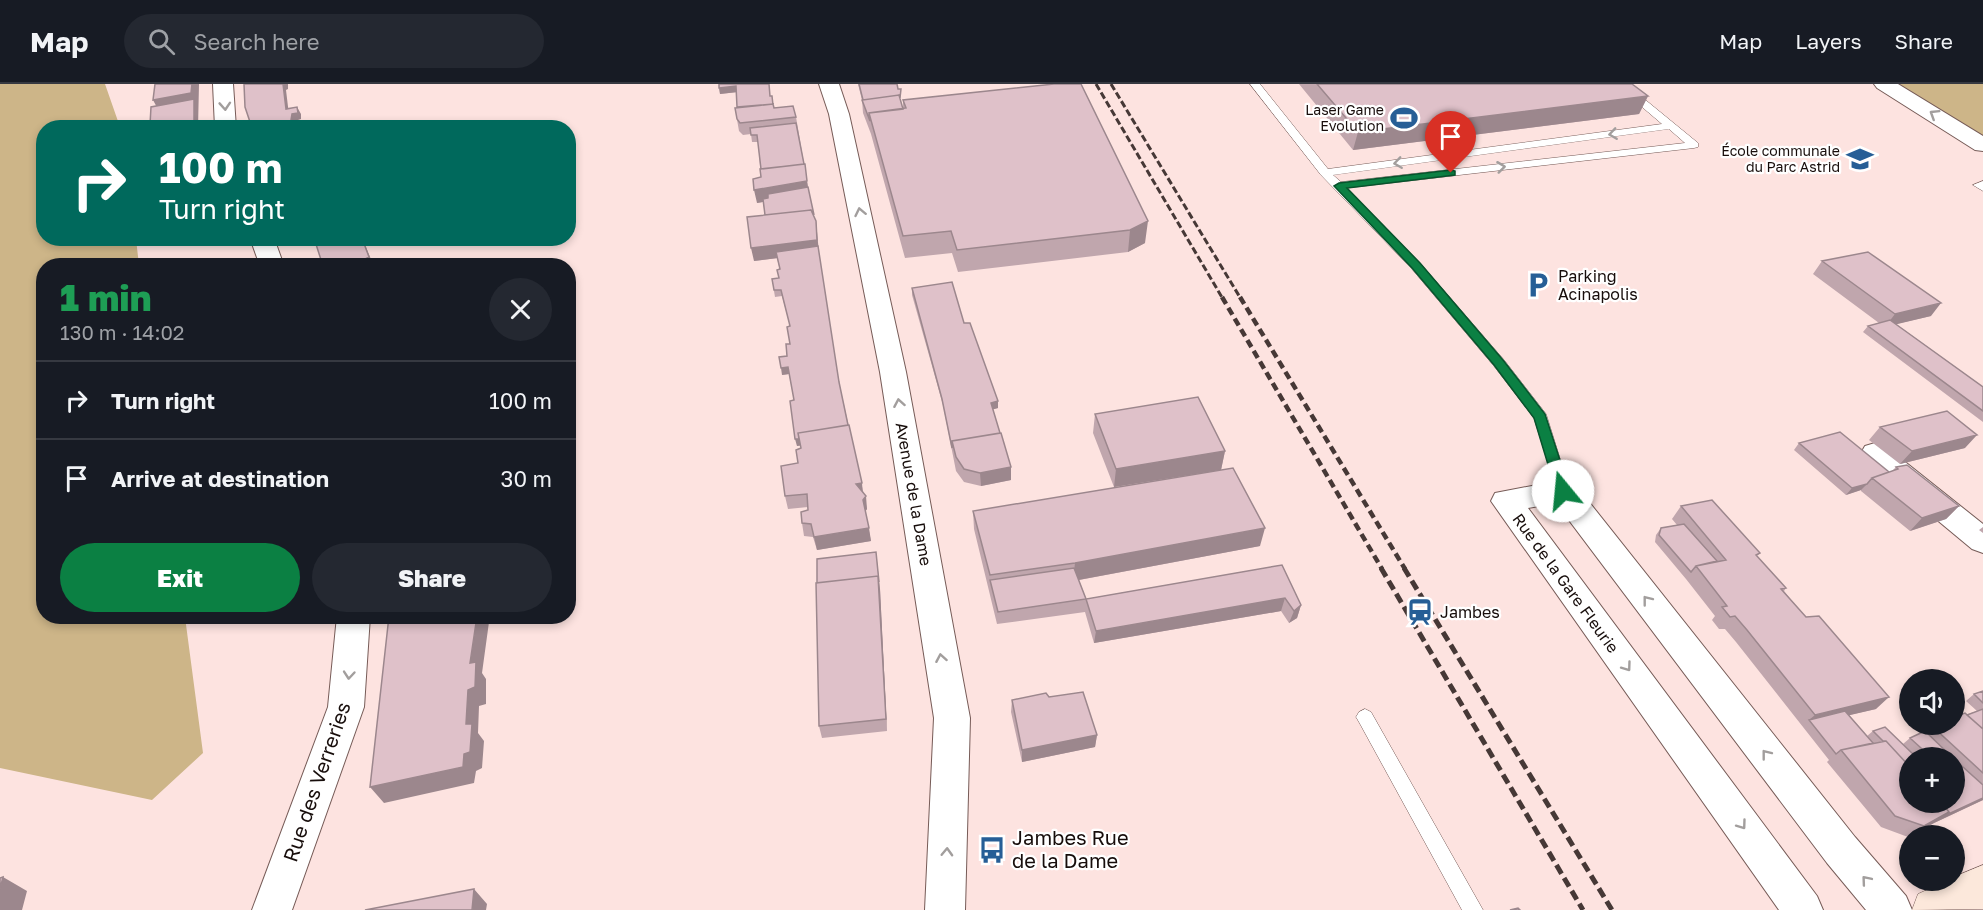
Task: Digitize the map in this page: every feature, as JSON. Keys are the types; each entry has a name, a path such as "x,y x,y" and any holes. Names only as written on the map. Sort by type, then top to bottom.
{"main road":[{"path":"1934,910 1981,890"}],"street":[{"path":"223,84 225,120"},
{"name":"Avenue de la Dame","path":"829,84 839,114 893,372 952,718 945,910"},
{"path":"1884,84 1983,145"},
{"path":"1875,453 1983,541"},
{"path":"1563,491 1841,850 1892,910"},
{"name":"Rue de la Gare Fleurie","path":"1563,491 1506,501 1803,910"},
{"name":"Rue des Verreries","path":"272,910 346,707 353,624"}],"lane":[{"path":"1255,84 1325,173 1416,266 1498,363 1540,417 1563,491"},
{"path":"1339,186 1694,145 1620,84"},
{"path":"1325,173 1671,126"},
{"path":"1365,717 1473,910"}],"shaded area":[{"path":"0,84 105,84 118,120 36,120 36,246 137,246 138,258 36,258 36,624 186,624 203,753 152,800 0,768"},
{"path":"1895,84 1983,84 1983,138"}],"building":[{"path":"155,84 192,84 191,93 153,100"},
{"path":"244,84 283,84 286,109 297,107 298,113 292,114 291,120 249,120 245,107"},
{"path":"719,84 769,84 773,104 737,107 736,86 719,88"},
{"path":"859,84 897,84 898,89 901,89 900,98 899,95 863,100"},
{"path":"1054,84 1081,84 1148,221 1130,230 957,250 951,231 903,236 869,113 906,108 903,100"},
{"path":"1317,84 1632,84 1648,96 1358,132"},
{"path":"899,95 903,109 869,113 870,121 862,100"},
{"path":"194,99 194,120 150,120 151,107"},
{"path":"773,104 774,108 793,106 796,117 740,123 737,119 735,108"},
{"path":"796,123 804,164 761,169 757,135 751,135 750,128"},
{"path":"805,164 807,181 754,190 753,179 761,177 760,169"},
{"path":"808,187 814,215 811,210 765,215 763,199 768,198 768,194"},
{"path":"811,210 816,221 817,240 751,248 747,217"},
{"path":"317,246 365,246 369,257 367,258 320,258"},
{"path":"818,246 848,425 798,433 799,439 795,439 790,401 794,400 788,367 781,368 779,357 787,356 786,344 790,344 787,327 790,326 781,290 774,290 772,279 779,278 777,270 780,269 776,252"},
{"path":"1868,252 1941,303 1895,314 1822,261"},
{"path":"952,282 964,323 970,323 998,401 991,403 1000,433 952,441 952,448 942,399 912,288"},
{"path":"1890,320 1983,387 1983,411 1868,326"},
{"path":"1198,397 1225,451 1116,469 1095,414"},
{"path":"1947,411 1977,435 1912,451 1880,427"},
{"path":"849,425 862,483 856,484 866,496 863,500 869,528 814,537 811,524 802,523 801,512 808,510 807,494 785,496 781,466 798,463 796,450 801,448 798,433"},
{"path":"1840,432 1889,472 1872,478 1867,484 1852,488 1799,443"},
{"path":"1001,433 1011,467 980,473 964,469 956,457 952,441"},
{"path":"1907,465 1959,506 1922,518 1872,478 1898,469 1896,467"},
{"path":"1233,468 1265,528 1075,563 990,575 973,511"},
{"path":"1712,500 1760,553 1756,555 1786,588 1781,589 1806,617 1819,616 1889,697 1815,715 1735,616 1730,617 1722,607 1727,606 1696,566 1726,560 1681,506"},
{"path":"1684,524 1717,561 1696,566 1691,572 1659,535 1661,528"},
{"path":"876,552 879,582 878,576 817,583 817,559"},
{"path":"1282,565 1301,605 1294,611 1285,598 1096,631 1086,599"},
{"path":"1074,568 1086,599 998,612 990,580"},
{"path":"878,576 886,719 819,726 816,583"},
{"path":"388,624 476,624 470,663 476,662 475,687 468,690 466,724 472,724 470,752 464,754 463,767 370,787"},
{"path":"1983,691 1983,703 1974,694"},
{"path":"1083,692 1097,735 1022,750 1012,700 1046,693 1049,697"},
{"path":"1983,709 1983,729 1967,715"},
{"path":"1845,711 1873,743 1841,750 1836,754 1809,720"},
{"path":"1965,713 1983,729 1983,773 1965,756 1965,747 1955,747 1942,735 1965,735"},
{"path":"1885,727 1906,747 1899,747 1899,755 1873,731"},
{"path":"1916,735 1929,735 1942,747 1920,747 1910,738"},
{"path":"1886,741 1899,755 1899,813 1947,813 1926,825 1895,816 1841,750"},
{"path":"1965,769 1983,785 1983,798 1965,806"},
{"path":"474,889 472,910 365,910"}],"railway":[{"path":"1096,84 1223,299"},
{"path":"1111,84 1241,299"},
{"path":"1222,297 1382,569"},
{"path":"1240,297 1405,569"},
{"path":"1381,568 1583,910"},
{"path":"1404,568 1612,910"}],"place":[{"name":"Laser Game Evolution","path":"1404,118"},
{"name":"École communale du Parc Astrid","path":"1860,159"},
{"name":"Parking Acinapolis","path":"1538,285"},
{"name":"Jambes","path":"1420,612"},
{"name":"Jambes Rue de la Dame","path":"992,850"}],"route":[{"path":"1451,173 1339,186 1416,266 1498,363 1540,417 1563,491"}]}
